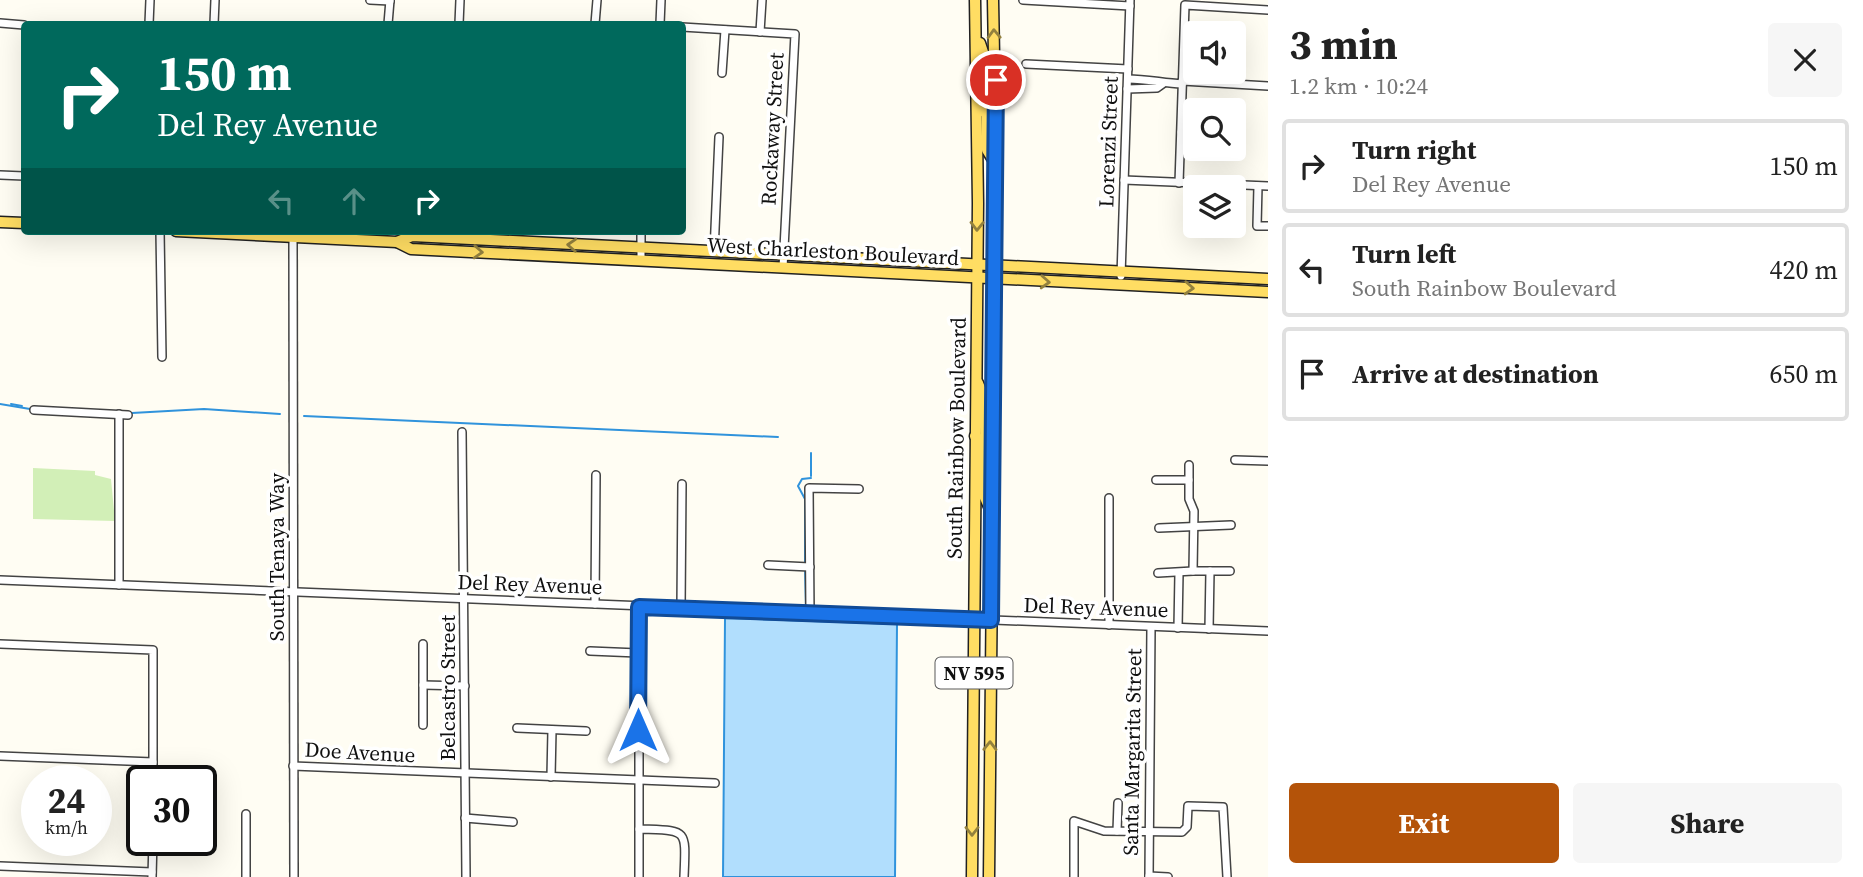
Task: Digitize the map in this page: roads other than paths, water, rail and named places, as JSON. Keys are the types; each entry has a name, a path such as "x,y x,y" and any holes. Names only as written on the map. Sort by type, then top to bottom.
{"main road":[{"name":"South Rainbow Boulevard","path":"972,877 978,107 975,0"},
{"name":"South Rainbow Boulevard","path":"989,877 996,165 993,0"},
{"path":"976,29 986,61 986,93 996,101"},
{"path":"978,107 987,114 987,149 996,165"},
{"path":"0,222 21,223"},
{"name":"West Charleston Boulevard","path":"254,235 397,242 411,249 1268,292"},
{"name":"West Charleston Boulevard","path":"397,242 411,236 430,235"},
{"name":"West Charleston Boulevard","path":"463,235 640,248 1268,279"},
{"path":"976,376 986,404 986,437 993,440"},
{"path":"975,436 982,442 983,493 992,513"},
{"path":"972,785 990,786"},
{"path":"972,798 989,799"}],"street":[{"path":"149,21 150,0"},
{"path":"214,21 215,0"},
{"path":"370,0 390,1 388,21"},
{"path":"458,21 460,0"},
{"path":"596,21 597,0"},
{"path":"660,21 661,0"},
{"path":"686,27 760,32 762,0"},
{"path":"1023,0 1130,3"},
{"name":"Lorenzi Street","path":"1121,285 1130,3"},
{"path":"1179,183 1185,5 1268,10"},
{"path":"0,23 21,24"},
{"path":"722,73 725,30"},
{"name":"Rockaway Street","path":"760,32 794,34 783,268"},
{"path":"1026,64 1128,69"},
{"path":"1128,79 1157,79 1164,83"},
{"path":"1127,89 1157,88 1164,83 1182,82 1268,86"},
{"path":"714,252 719,137"},
{"path":"0,175 21,176"},
{"path":"1124,180 1268,187"},
{"path":"1258,186 1257,226 1268,226"},
{"path":"160,235 162,357"},
{"path":"448,251 449,235"},
{"path":"641,235 641,260"},
{"name":"South Tenaya Way","path":"293,237 294,877"},
{"path":"34,410 123,414 119,585"},
{"name":"Belcastro Street","path":"462,432 466,877"},
{"path":"1235,460 1268,461"},
{"path":"1189,465 1194,528 1193,571"},
{"path":"596,475 596,604"},
{"path":"1156,480 1189,480"},
{"path":"681,608 682,484"},
{"path":"810,613 810,488 859,489"},
{"path":"1109,625 1110,498"},
{"path":"1158,528 1231,525"},
{"path":"768,565 810,567"},
{"path":"1209,629 1210,571"},
{"path":"1158,573 1230,571"},
{"path":"1178,628 1179,573"},
{"name":"Del Rey Avenue","path":"0,580 1268,631"},
{"path":"639,607 639,877"},
{"name":"Santa Margarita Street","path":"1149,877 1151,627"},
{"path":"0,644 153,650 153,762 0,756"},
{"path":"423,644 423,725"},
{"path":"590,652 638,653"},
{"path":"424,685 465,686"},
{"path":"517,728 586,731"},
{"path":"551,777 552,730"},
{"name":"Doe Avenue","path":"293,766 715,783"},
{"path":"1117,831 1118,803"},
{"path":"1074,877 1074,821 1104,831 1185,831 1188,806 1223,807 1227,877"},
{"path":"246,814 246,877"},
{"path":"465,818 513,822"},
{"path":"639,829 677,831 682,834 685,840 684,877"},
{"path":"0,866 152,874 153,856"},
{"path":"1149,877 1168,877"}],"water":[{"path":"725,618 897,624 895,877 723,877"}],"waterway":[{"path":"0,404 30,409"},
{"path":"11,404 22,406"},
{"path":"132,413 204,409 280,414"},
{"path":"304,416 778,437"},
{"path":"811,453 811,476"},
{"path":"805,562 805,499 798,486 802,479 811,478"},
{"path":"805,568 806,609"}]}
